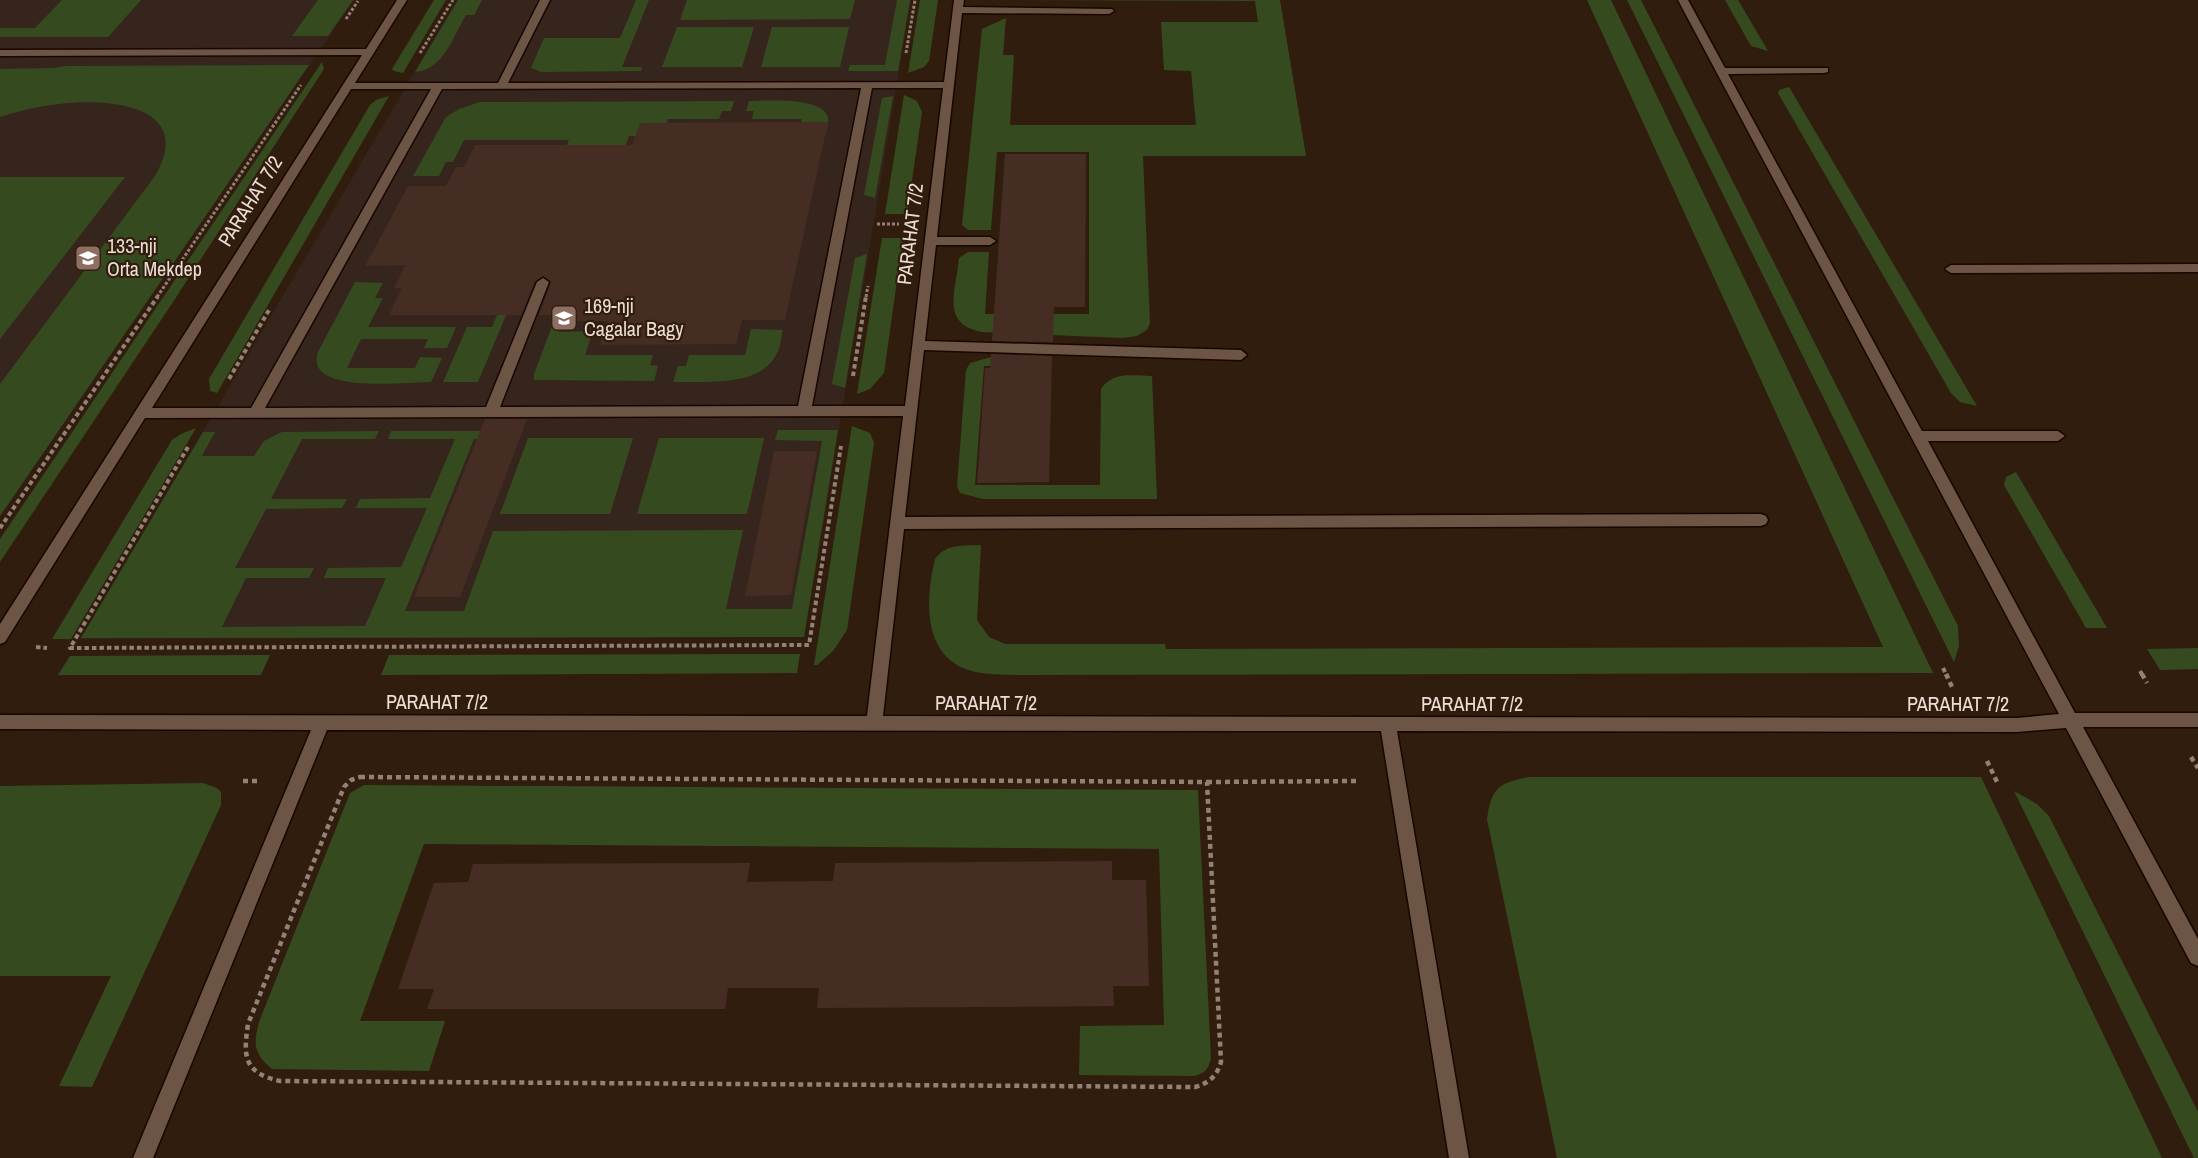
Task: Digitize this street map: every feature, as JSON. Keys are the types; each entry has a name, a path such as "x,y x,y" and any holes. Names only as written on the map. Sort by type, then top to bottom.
{"street":[{"name":"PARAHAT 7/2","path":"0,637 402,0"},
{"path":"502,86 545,0"},
{"path":"1683,0 2198,957"},
{"path":"958,5 1109,11"},
{"name":"PARAHAT 7/2","path":"874,723 958,5"},
{"path":"0,53 369,52"},
{"path":"1721,71 1824,70"},
{"path":"804,411 867,85"},
{"path":"348,86 949,85"},
{"path":"255,413 438,86"},
{"path":"931,241 990,241"},
{"path":"1951,269 2198,268"},
{"path":"491,412 543,282"},
{"path":"918,346 986,345 1160,354 1241,355"},
{"path":"141,413 910,411"},
{"path":"1918,436 2058,436"},
{"path":"897,523 1761,520"},
{"name":"PARAHAT 7/2","path":"0,722 2017,725 2071,720 2198,720"},
{"path":"143,1158 322,723"},
{"path":"1388,725 1459,1158"}],"path":[{"path":"0,528 359,0"},
{"path":"419,55 453,0"},
{"path":"904,63 915,0"},
{"path":"194,438 70,648 809,645 843,438"},
{"path":"1207,782 1221,1062 1218,1073 1205,1084 1195,1087 279,1081 265,1079 257,1074 247,1062 244,1052 254,1007 344,787 351,780 360,777 1397,781"}],"shaded area":[{"name":"133-nji Orta Mekdep","path":"0,0 354,0 0,517"},
{"name":"169-nji Cagalar Bagy","path":"457,0 911,0 804,637 81,639"}],"green space":[{"path":"62,0 141,0 108,37 0,37 0,28 35,28"},
{"path":"318,0 353,0 328,36 292,36"},
{"path":"434,0 446,0 403,73 394,71 392,69"},
{"path":"458,0 482,0 474,15 466,15 440,59 425,70 415,72"},
{"path":"636,0 649,0 622,67 642,67 641,71 541,72 531,68 544,38 620,38"},
{"path":"687,0 855,0 850,19 680,20"},
{"path":"897,0 910,0 898,71 848,71 850,65 885,65"},
{"path":"920,0 938,0 929,61 924,67 908,73"},
{"path":"1020,0 1280,0 1306,156 1143,156 1150,323 1147,330 1137,336 1122,338 982,332 960,322 955,314 954,294 959,258 968,252 989,252 985,314 1089,314 1089,152 997,152 991,230 968,230 962,225 982,29 1006,18 1003,55 1014,55 1010,125 1196,125 1191,71 1164,70 1161,22 1258,22 1255,1"},
{"path":"1587,0 1611,0 1933,673 1014,675 975,672 950,660 940,649 930,621 930,589 935,559 950,548 981,545 977,620 989,637 1005,644 1165,644 1166,649 1883,647"},
{"path":"1627,0 1641,0 1958,626 1959,646 1954,662"},
{"path":"1725,0 1738,0 1768,51 1751,46"},
{"path":"677,27 754,27 742,67 662,67"},
{"path":"772,27 849,27 840,67 761,67"},
{"path":"322,62 324,69 175,299 0,562 0,539"},
{"path":"309,65 0,516 0,384 155,176 165,152 164,134 156,120 141,111 122,105 79,102 44,106 0,117 0,69 66,66"},
{"path":"1789,87 1977,406 1960,402 1951,393 1778,93 1779,90"},
{"path":"904,95 917,101 922,112 907,214 885,214"},
{"path":"389,96 217,393 210,391 209,379 370,105 376,100"},
{"path":"893,96 875,198 864,195 882,98"},
{"path":"734,101 731,111 722,111 719,119 668,119 662,136 629,136 600,212 539,213 569,140 464,140 453,162 446,162 439,176 413,176 446,117 459,109 480,102"},
{"path":"749,101 793,101 816,106 824,111 828,118 825,136 798,137 802,119 752,119 754,111 746,111"},
{"path":"0,177 125,177 0,339"},
{"path":"882,238 903,238 884,373 870,389 857,394"},
{"path":"867,254 845,388 832,384 855,258"},
{"path":"569,281 578,281 559,332 593,331 585,355 653,355 650,365 658,366 654,381 534,380 534,374"},
{"path":"355,282 383,283 375,298 383,298 368,327 456,327 447,348 424,348 428,339 361,339 347,368 415,368 420,357 442,358 431,382 360,383 326,375 318,366 318,352"},
{"path":"511,282 520,282 478,382 443,382 467,327 492,327"},
{"path":"751,329 783,330 777,353 769,364 758,372 746,377 716,382 673,382 678,366 686,366 689,355 745,355"},
{"path":"995,356 1049,366 984,366 975,485 1100,485 1101,389 1111,379 1117,377 1152,376 1157,499 983,499 960,493 957,486 966,370 970,363"},
{"path":"852,426 870,433 874,443 847,630 833,651 814,665"},
{"path":"196,428 71,639 52,639 172,440"},
{"path":"778,430 838,430 804,637 81,638 203,432 215,432 202,456 254,456 264,441 282,432 379,431 375,439 302,439 271,499 347,499 342,508 266,509 235,568 314,568 309,578 246,578 222,627 365,626 386,578 324,578 328,568 401,567 427,508 356,508 360,499 430,498 455,439 388,439 391,431 505,431 502,439 474,439 405,611 464,611 493,531 743,530 726,609 792,609 822,441 775,440"},
{"path":"528,438 633,438 610,514 500,514"},
{"path":"659,438 764,438 747,514 637,514"},
{"path":"2016,472 2107,628 2086,628 2004,485 2006,477"},
{"path":"2198,648 2198,669 2160,670 2147,649"},
{"path":"800,654 797,673 381,675 389,655"},
{"path":"270,655 261,675 58,675 70,656"},
{"path":"1529,777 1981,777 2162,1158 1557,1158 1487,819 1491,800 1498,789 1510,782"},
{"path":"203,783 221,792 221,805 92,1087 59,1086 111,976 0,976 0,786"},
{"path":"364,785 1198,790 1210,1063 1205,1071 1193,1076 1079,1075 1080,1026 1164,1025 1159,849 424,844 360,1021 445,1021 429,1071 272,1069 258,1054 256,1037 259,1022 350,793"},
{"path":"2014,791 2037,804 2049,816 2198,1112 2198,1158 2194,1158"}],"building":[{"path":"828,122 785,320 742,320 736,344 600,345 608,321 565,321 568,315 539,315 551,283 544,276 535,281 521,315 389,315 402,288 394,288 405,265 365,266 408,186 446,186 456,167 464,167 475,145 632,145 640,123"},
{"path":"1005,154 1086,154 1085,307 1054,307 1053,342 992,341"},
{"path":"991,354 1052,356 1049,482 977,483 985,368 990,368"},
{"path":"485,419 527,419 460,597 414,597"},
{"path":"774,451 817,451 791,595 745,596"},
{"path":"1112,861 1112,880 1146,880 1149,986 1113,986 1114,1006 817,1008 819,988 728,988 725,1009 427,1009 434,989 398,989 434,883 468,882 473,864 750,863 747,882 833,881 835,863"}],"place":[{"name":"133-nji Orta Mekdep","path":"88,258"},
{"name":"169-nji Cagalar Bagy","path":"564,318"}]}
